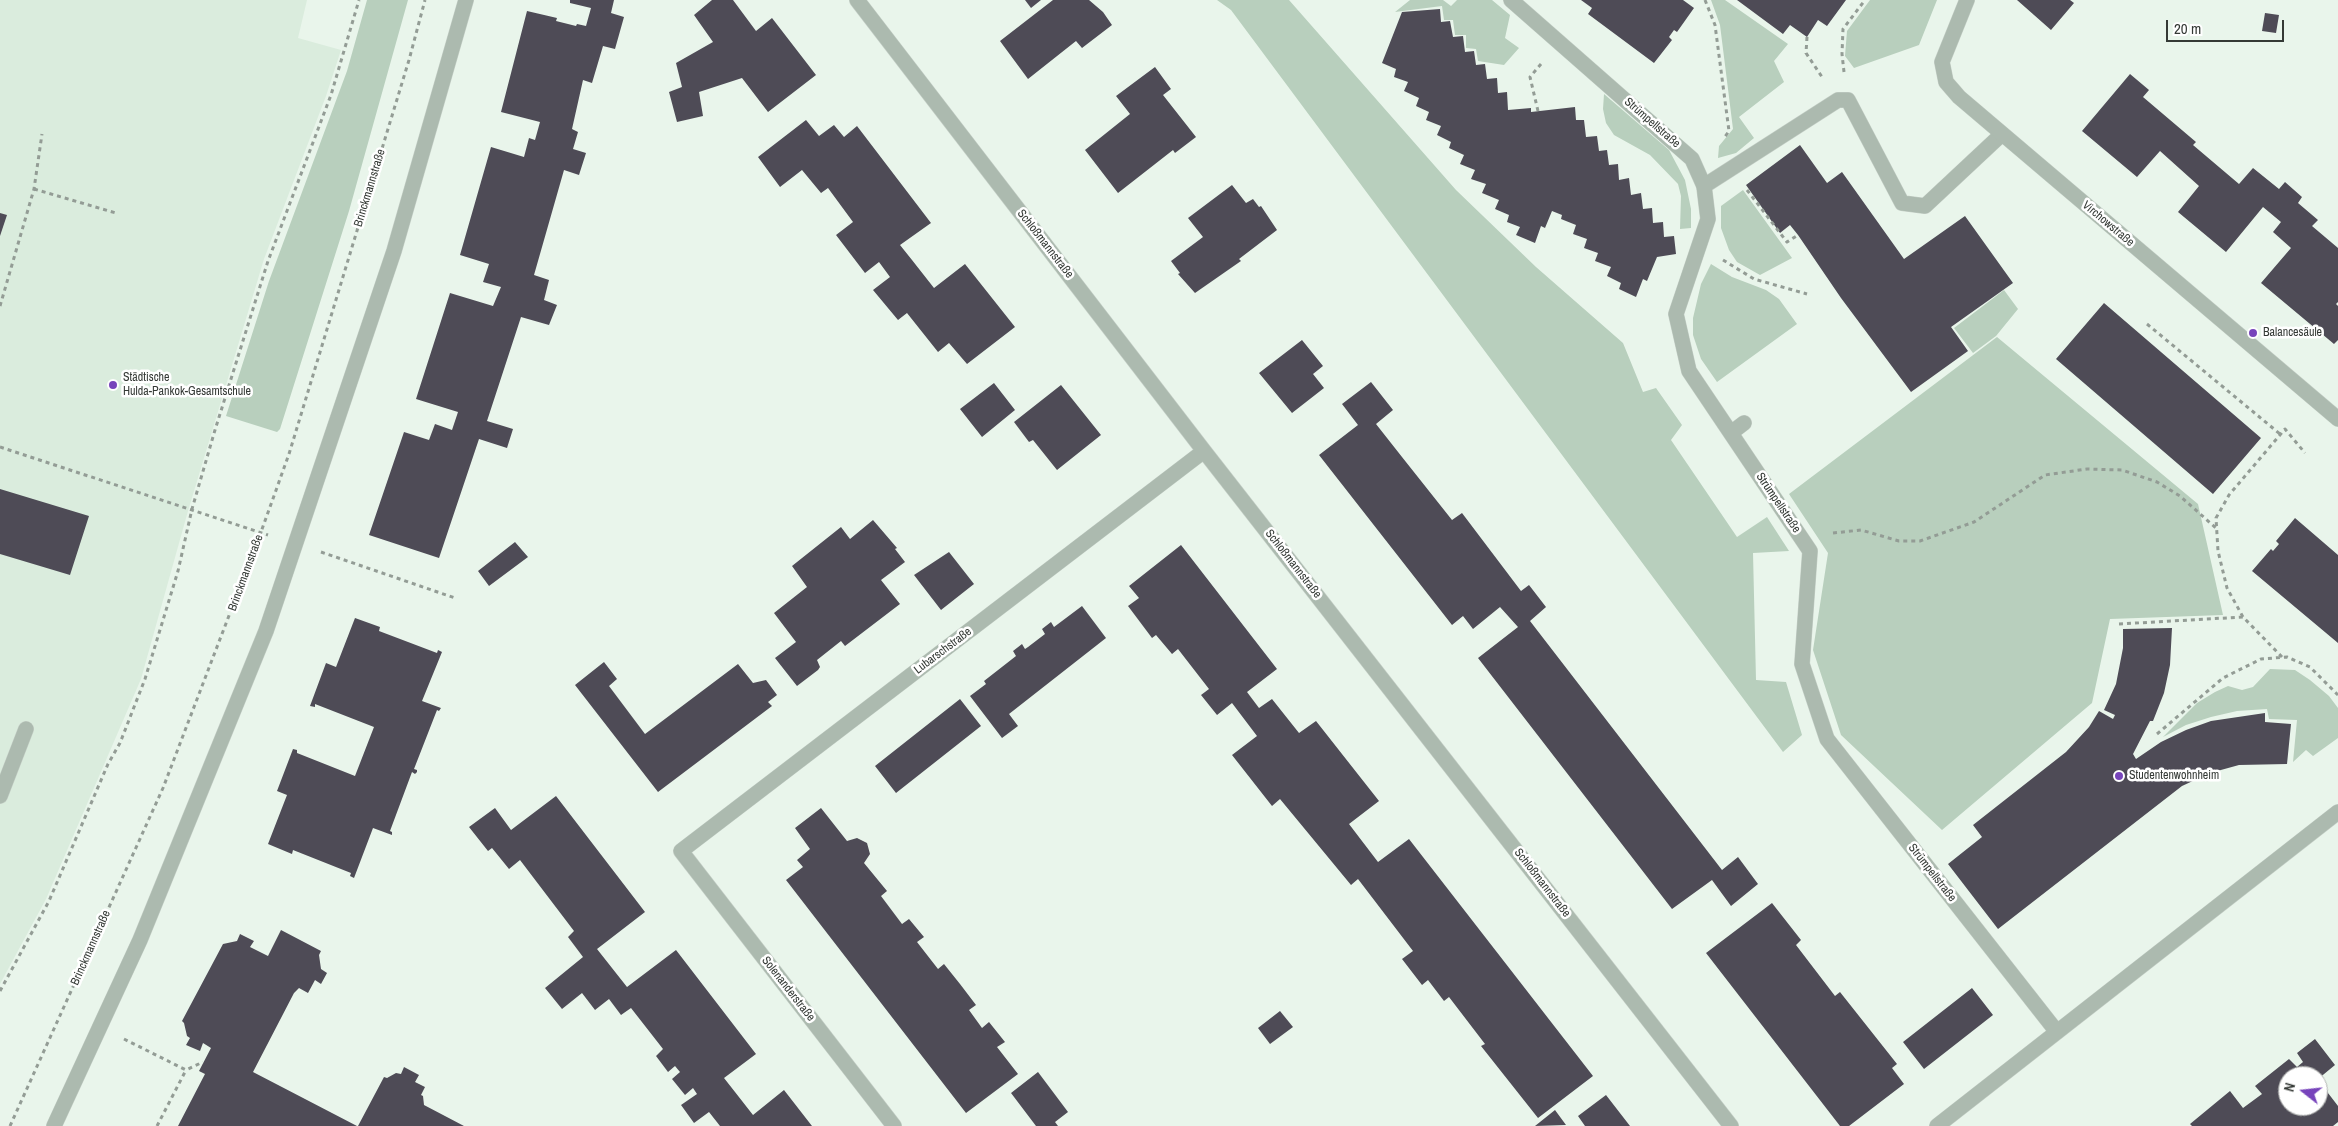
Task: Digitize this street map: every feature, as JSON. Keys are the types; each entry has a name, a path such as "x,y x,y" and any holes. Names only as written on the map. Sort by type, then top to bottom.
{"street":[{"path":"54,1126 140,940 266,631 394,251 466,0"},
{"name":"Schloßmannstraße","path":"857,0 1204,450 1731,1126"},
{"name":"Strümpellstraße","path":"1511,0 1692,159 1704,186 1708,219 1676,314 1688,371 1810,551 1802,664 1827,739 2057,1032"},
{"name":"Virchowstraße","path":"1967,0 1942,62 1946,82 1959,97 2338,419"},
{"path":"1704,186 1843,100 1902,203 1925,206 2002,134"},
{"path":"1731,433 1744,423"},
{"name":"Lubarschstraße","path":"681,851 1204,450"},
{"path":"0,796 26,729"},
{"path":"1937,1126 2338,812"},
{"name":"Solenanderstraße","path":"681,851 894,1126"}],"path":[{"path":"0,991 49,902 146,679 178,570 192,509 268,260 331,95 359,0"},
{"name":"Brinckmannstraße","path":"10,1126 163,788 261,532 289,454 409,60 425,0"},
{"path":"1692,159 1724,138 1729,131 1715,25 1705,0"},
{"path":"1843,100 1843,29 1864,0"},
{"path":"1807,37 1806,53 1843,100"},
{"path":"1538,111 1530,77 1559,42"},
{"path":"0,306 34,189 42,134"},
{"path":"34,189 116,213"},
{"path":"1747,190 1787,242 1798,235"},
{"path":"1700,239 1729,264 1754,279 1807,294"},
{"path":"2147,324 2280,434"},
{"path":"2282,657 2243,617 2227,588 2218,551 2216,518 2229,495 2285,428 2305,453"},
{"path":"0,447 270,535"},
{"path":"1804,542 1840,531 1861,530 1899,541 1920,541 1974,522 2046,475 2087,469 2122,470 2157,482 2180,496 2216,529"},
{"path":"319,552 455,598"},
{"path":"2118,624 2243,617"},
{"path":"2156,734 2223,678 2261,659 2287,657 2310,667 2338,695"},
{"path":"100,1028 186,1070"},
{"path":"157,1126 186,1070 203,1062"}],"shaded area":[{"name":"Städtische Hulda-Pankok-Gesamtschule","path":"0,0 307,0 298,38 341,50 326,96 264,259 188,511 141,679 46,899 0,984"},
{"path":"367,0 408,0 349,211 280,429 277,432 226,416 269,281 347,71"},
{"path":"1217,0 1289,0 1456,190 1536,267 1623,343 1643,392 1656,388 1682,425 1671,440 1737,537 1767,517 1789,551 1753,553 1756,680 1786,682 1802,735 1783,752 1231,10"},
{"path":"1410,0 1443,0 1451,6 1457,0 1492,0 1510,15 1505,38 1519,48 1504,65 1478,61 1476,49 1466,48 1466,35 1455,35 1453,20 1444,20 1442,6 1395,12"},
{"path":"1711,0 1725,0 1788,44 1774,61 1784,82 1739,117 1754,138 1736,153 1718,158 1719,146 1733,129 1720,25"},
{"path":"1870,0 1937,0 1919,45 1854,68 1845,56 1847,31"},
{"path":"1604,94 1669,150 1685,180 1691,209 1691,228 1680,229 1681,196 1678,184 1650,155 1614,135 1606,123 1603,109"},
{"path":"1743,190 1792,258 1760,275 1737,262 1729,250 1721,228 1721,206"},
{"path":"1711,264 1732,277 1766,290 1779,299 1797,324 1717,382 1701,359 1693,335 1693,318 1701,284"},
{"path":"2004,290 2018,309 1996,336 1973,353 1954,328"},
{"path":"1997,337 2198,504 2223,615 2110,619 2092,703 1942,830 1841,735 1813,650 1828,553 1789,494"},
{"path":"2270,669 2295,670 2329,696 2338,708 2338,738 2313,756 2306,750 2293,762 2297,720 2269,719 2267,709 2237,711 2211,717 2186,725 2163,737 2197,703 2228,686 2242,690 2253,687"}],"building":[{"path":"570,0 614,0 611,13 624,17 615,49 603,46 592,83 583,80 572,129 578,132 573,149 586,153 579,175 564,170 534,275 549,280 544,300 557,305 549,325 521,317 487,421 513,429 507,448 479,439 439,558 369,535 404,432 429,440 435,424 452,430 458,412 416,399 450,293 493,306 501,287 483,282 489,264 460,255 491,147 524,157 529,138 535,140 540,122 501,112 527,11 557,18 556,21 576,26 577,24 586,26 591,8 570,3"},
{"path":"712,0 733,0 756,31 772,18 816,75 768,112 742,78 699,92 703,116 677,122 669,92 682,87 676,63 713,42 694,15"},
{"path":"1025,0 1041,0 1031,8"},
{"path":"1053,0 1089,0 1103,12 1112,25 1082,48 1076,41 1028,79 1000,41"},
{"path":"1581,0 1683,0 1694,8 1677,32 1674,30 1669,37 1672,40 1654,63 1588,14 1592,8"},
{"path":"1737,0 1846,0 1827,26 1818,20 1807,37 1790,25 1783,34"},
{"path":"2017,0 2070,0 2074,3 2051,30"},
{"path":"1440,9 1441,22 1450,21 1453,37 1463,36 1465,52 1474,51 1476,65 1485,64 1487,79 1497,78 1498,93 1507,92 1508,110 1531,108 1531,112 1575,107 1576,120 1584,120 1586,137 1597,136 1599,151 1607,150 1609,165 1618,164 1619,180 1629,178 1631,195 1641,193 1643,209 1652,208 1653,223 1663,222 1664,237 1674,236 1676,254 1657,257 1647,281 1643,279 1636,297 1619,289 1621,283 1607,276 1611,267 1595,261 1598,253 1584,248 1587,239 1573,234 1576,225 1561,219 1562,215 1552,211 1545,228 1541,226 1535,243 1516,235 1520,227 1507,222 1509,215 1495,209 1499,200 1482,193 1486,184 1471,179 1475,170 1460,164 1464,155 1449,148 1451,142 1437,135 1441,126 1426,120 1429,112 1416,106 1419,98 1404,91 1408,82 1394,77 1396,69 1382,63 1402,12"},
{"path":"2265,13 2279,15 2276,33 2262,31"},
{"path":"1155,67 1171,89 1163,95 1196,137 1175,153 1173,150 1118,193 1085,150 1130,114 1116,96"},
{"path":"2130,74 2149,90 2143,97 2196,142 2193,145 2239,184 2253,168 2279,189 2285,182 2302,197 2298,203 2318,220 2312,226 2338,248 2338,302 2336,304 2338,306 2338,340 2334,344 2261,283 2291,248 2273,232 2281,222 2263,207 2226,252 2178,212 2199,186 2160,151 2137,177 2082,131"},
{"path":"806,120 819,136 834,125 844,137 857,126 931,223 900,245 934,288 965,264 1015,327 967,364 949,343 938,352 907,313 898,320 873,290 890,277 879,262 865,273 836,235 853,222 828,188 821,193 802,170 780,187 758,157"},
{"path":"1800,145 1827,183 1842,172 1904,259 1965,216 2013,283 1951,327 1968,351 1911,392 1841,298 1798,235 1790,225 1780,233 1746,185"},
{"path":"1232,185 1246,203 1253,199 1259,207 1261,206 1277,230 1239,259 1241,261 1195,293 1178,274 1180,273 1171,261 1203,237 1188,218"},
{"path":"0,213 7,215 0,236"},
{"path":"2104,303 2261,438 2213,494 2056,359"},
{"path":"1302,340 1323,366 1313,374 1324,388 1292,413 1259,373"},
{"path":"1371,382 1393,410 1376,424 1452,520 1462,513 1521,591 1529,585 1546,607 1530,621 1722,870 1738,857 1758,884 1731,906 1712,880 1672,909 1478,658 1518,627 1500,607 1473,629 1463,616 1452,625 1319,455 1358,425 1342,404"},
{"path":"994,383 1015,410 982,437 960,409"},
{"path":"1061,385 1101,435 1057,470 1033,440 1029,442 1014,422"},
{"path":"0,489 89,516 70,575 0,554"},
{"path":"2295,518 2338,555 2338,643 2252,571 2271,549 2273,551 2279,544 2276,541"},
{"path":"873,520 897,548 895,549 905,562 881,580 900,604 845,646 841,641 817,660 820,667 818,670 797,686 775,658 796,642 774,613 807,587 792,566 841,527 850,539"},
{"path":"515,542 528,557 489,586 478,571"},
{"path":"1181,545 1277,669 1247,692 1259,708 1272,699 1299,733 1316,721 1379,801 1349,824 1378,862 1409,839 1593,1076 1538,1118 1481,1046 1485,1044 1449,997 1444,1001 1428,980 1422,985 1402,959 1413,951 1358,879 1351,885 1280,799 1272,806 1232,755 1257,736 1232,703 1217,715 1201,695 1209,689 1178,649 1172,654 1156,635 1152,638 1128,606 1139,598 1129,586"},
{"path":"949,552 974,584 941,610 914,575"},
{"path":"1082,606 1106,638 1009,714 1018,726 1002,738 970,696 986,684 984,681 1016,656 1013,651 1022,644 1025,649 1045,634 1042,629 1051,622 1054,627"},
{"path":"355,618 380,627 379,631 437,653 438,650 442,652 422,701 441,708 439,711 437,710 414,769 417,772 415,774 412,772 390,831 392,835 373,828 354,878 350,876 351,873 293,850 292,854 268,844 287,795 277,791 293,749 297,750 297,753 355,776 374,727 315,704 315,707 310,706 326,663 336,667"},
{"name":"Studentenwohnheim","path":"2172,628 2170,665 2164,693 2153,721 2150,721 2133,754 2136,759 2161,742 2211,721 2265,713 2265,722 2291,724 2287,764 2239,765 2210,773 2182,786 1998,929 1948,864 1982,837 1973,825 2066,752 2089,727 2099,711 2113,719 2115,715 2104,710 2116,684 2123,648 2123,629"},
{"path":"604,662 617,679 609,686 645,734 738,664 753,683 766,680 777,695 768,702 772,706 658,792 575,685"},
{"path":"960,699 981,726 896,793 875,766"},
{"path":"556,796 645,912 597,949 627,987 676,950 756,1054 724,1078 753,1115 784,1090 812,1126 720,1126 709,1112 694,1123 681,1105 697,1094 693,1088 685,1095 672,1079 680,1072 675,1066 668,1072 656,1056 663,1049 631,1008 621,1015 609,999 595,1010 582,993 562,1009 545,988 583,957 568,937 574,931 520,860 509,869 492,848 488,851 469,827 495,808 511,830"},
{"path":"821,808 847,841 857,838 867,843 870,854 864,863 887,891 881,896 902,924 909,919 924,937 917,942 938,969 944,964 960,984 976,1005 969,1010 982,1028 989,1022 1005,1042 997,1047 1018,1074 966,1113 786,880 803,867 797,860 810,849 795,828"},
{"path":"1772,903 1801,940 1796,945 1835,996 1840,992 1897,1064 1892,1068 1904,1084 1849,1126 1840,1126 1706,953"},
{"path":"281,930 321,951 319,955 321,969 327,973 321,984 315,980 308,993 299,988 294,993 253,1072 357,1126 178,1126 205,1074 199,1071 211,1048 203,1043 200,1051 186,1045 190,1038 187,1036 182,1021 223,944 237,941 240,934 254,941 250,947 268,956"},
{"path":"1972,988 1993,1015 1924,1069 1903,1042"},
{"path":"1280,1011 1293,1027 1270,1044 1258,1028"},
{"path":"2315,1039 2335,1065 2328,1071 2328,1066 2298,1066 2303,1062 2297,1053"},
{"path":"2289,1059 2296,1066 2280,1066"},
{"path":"404,1067 419,1075 415,1082 425,1087 421,1095 423,1096 424,1105 464,1126 358,1126 384,1077 387,1078 396,1073 401,1074"},
{"path":"2278,1068 2278,1116 2328,1116 2328,1093 2338,1106 2338,1122 2333,1126 2192,1126 2190,1124 2230,1091 2243,1108 2262,1094 2255,1086"},
{"path":"1038,1072 1068,1112 1055,1122 1058,1126 1036,1126 1011,1093"},
{"path":"1606,1095 1630,1126 1585,1126 1578,1116"},
{"path":"1555,1110 1566,1125 1535,1126"}],"place":[{"name":"Balancesäule","path":"2253,333"},
{"name":"Städtische Hulda-Pankok-Gesamtschule","path":"113,385"},
{"name":"Studentenwohnheim","path":"2119,776"}]}
